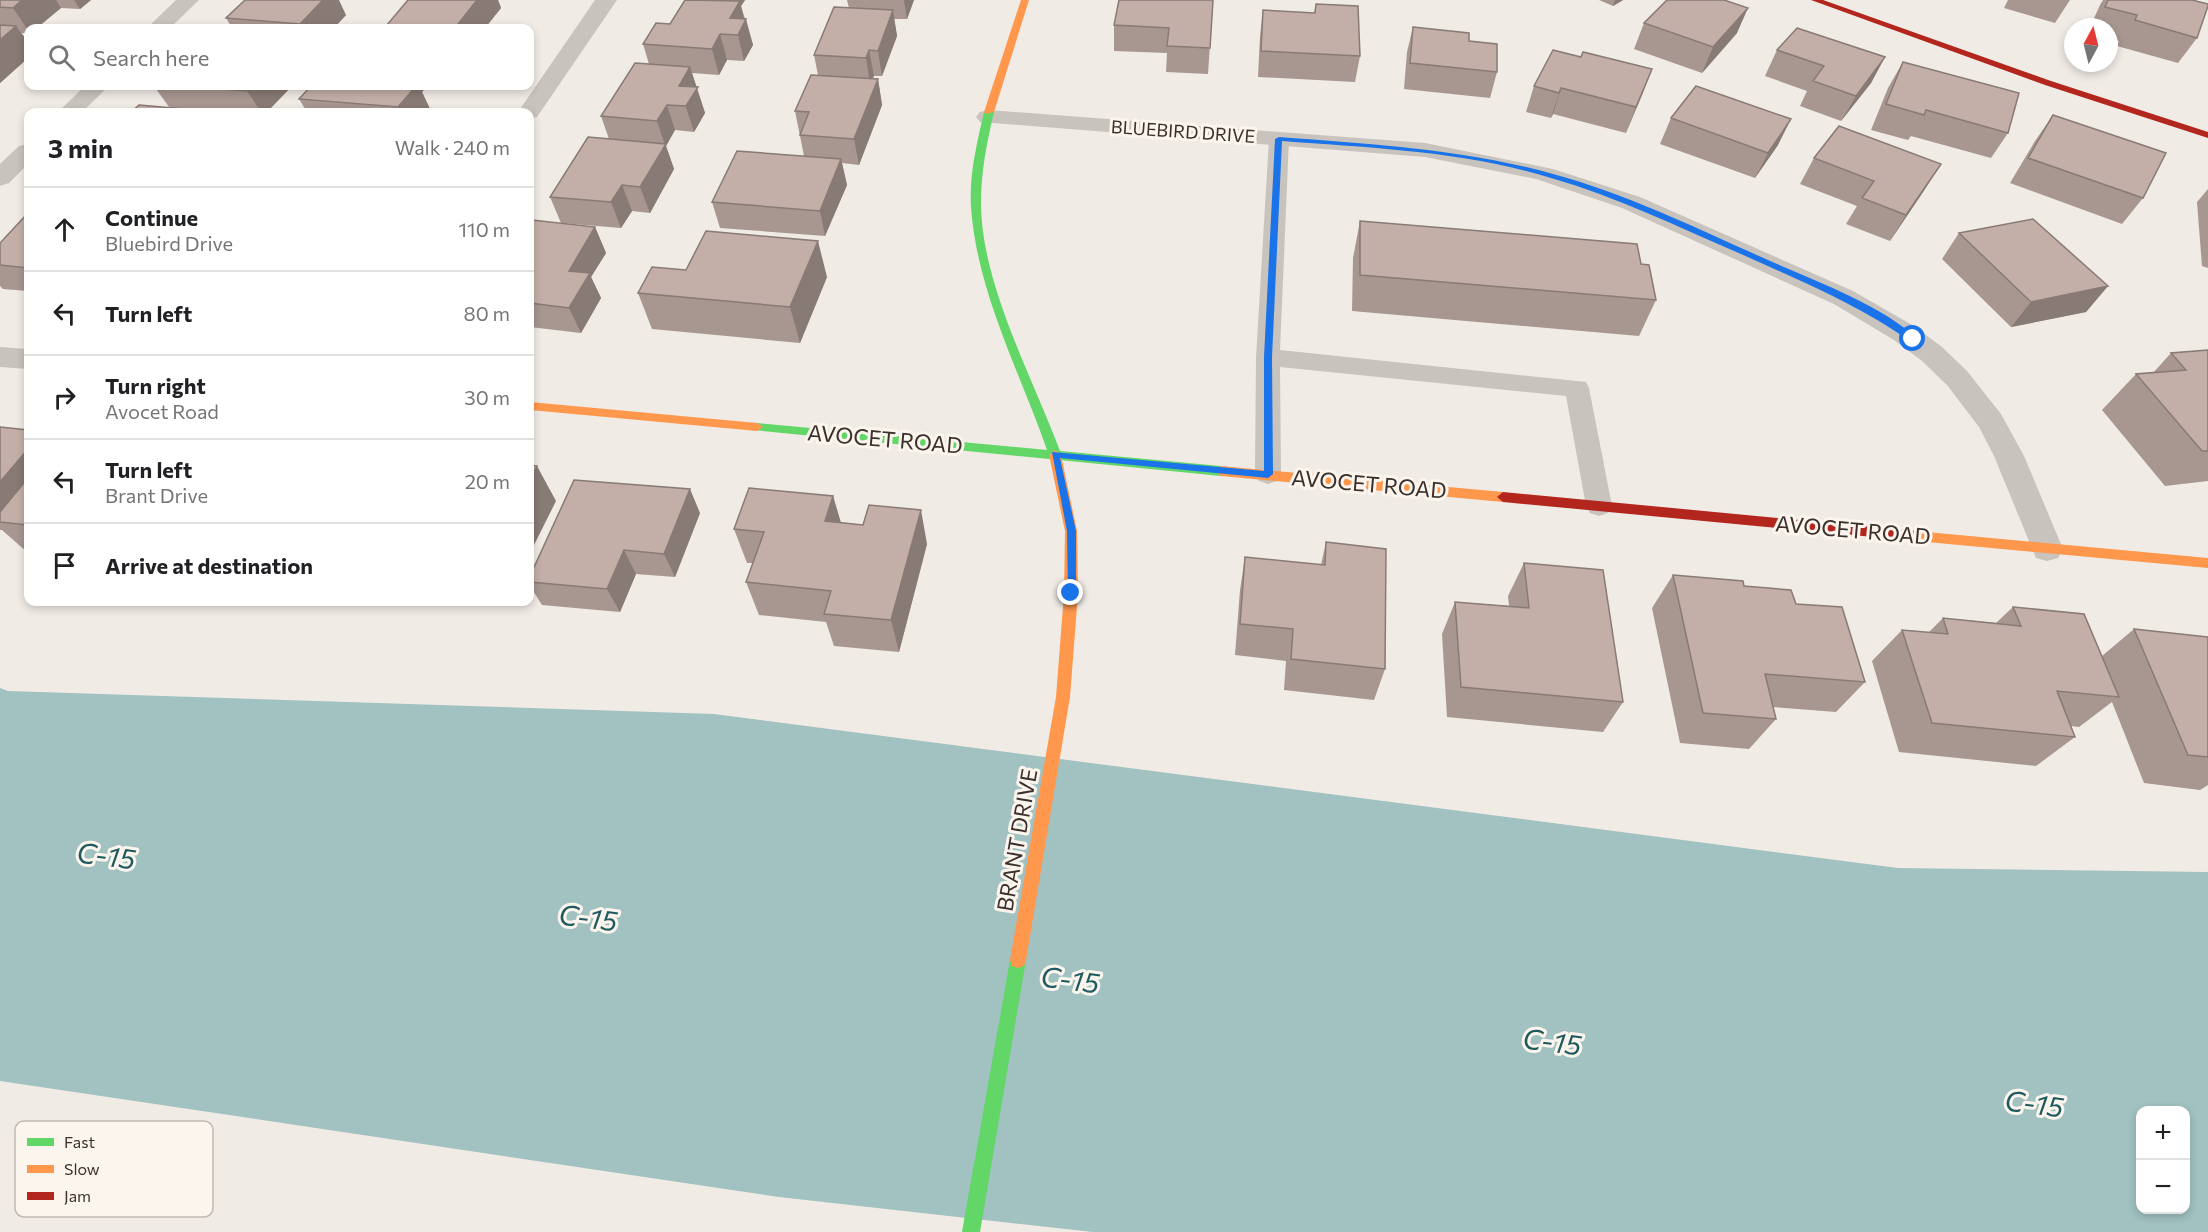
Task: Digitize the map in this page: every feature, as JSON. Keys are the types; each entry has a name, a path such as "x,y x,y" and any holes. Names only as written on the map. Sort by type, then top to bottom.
{"street":[{"path":"162,24 188,0"},
{"path":"532,108 606,0"},
{"name":"BRANT DRIVE","path":"971,1232 1063,697 1071,593 1071,531 1055,454 1007,337 985,272 978,230 977,171 988,117 1025,0"},
{"path":"1815,0 2048,83 2208,135"},
{"path":"73,108 94,90"},
{"name":"BLUEBIRD DRIVE","path":"988,117 1425,150 1488,160 1552,176 1615,196 1847,299 1886,320 1938,359 1980,405 1996,430 2047,549"},
{"path":"0,177 24,155"},
{"path":"0,357 24,359"},
{"name":"AVOCET ROAD","path":"534,406 2208,563"}],"lane":[{"path":"1268,474 1268,357 1279,139"},
{"path":"1268,357 1577,388 1599,506"}],"water":[{"name":"C-15","path":"0,688 8,691 714,714 1898,868 2208,872 2208,1232 1093,1232 779,1197 0,1081"}],"building":[{"path":"0,0 22,0 13,8 0,7"},
{"path":"245,0 323,0 300,24 226,18"},
{"path":"408,0 477,0 458,24 388,24"},
{"path":"685,0 740,1 730,18 746,19 738,35 720,34 712,49 643,44 656,23 670,24"},
{"path":"1119,0 1213,0 1210,48 1167,46 1169,28 1114,25"},
{"path":"1667,0 1724,0 1748,8 1713,47 1644,23"},
{"path":"2108,0 2192,0 2208,4 2208,6 2197,38 2135,20 2137,15 2105,7"},
{"path":"1316,4 1358,6 1360,56 1261,51 1263,10 1315,13"},
{"path":"834,7 893,10 878,51 869,50 866,58 814,55"},
{"path":"0,25 16,26 0,40"},
{"path":"1413,27 1469,33 1469,41 1497,44 1497,72 1410,63"},
{"path":"1797,28 1885,57 1856,96 1813,81 1824,66 1777,50"},
{"path":"1553,50 1581,57 1583,52 1652,69 1636,107 1561,88 1559,93 1534,86"},
{"path":"1903,62 2019,93 2008,133 1926,110 1924,115 1886,104"},
{"path":"635,63 690,67 679,86 698,87 686,106 667,105 657,121 601,116"},
{"path":"811,75 878,79 854,139 800,135 809,112 795,111"},
{"path":"1696,86 1791,119 1768,153 1671,118"},
{"path":"307,90 413,90 398,107 299,99"},
{"path":"139,105 173,108 136,108"},
{"path":"2053,115 2166,153 2143,198 2028,158"},
{"path":"1839,126 1941,164 1906,215 1862,198 1874,181 1814,158"},
{"path":"588,137 666,144 640,187 622,185 611,202 550,197"},
{"path":"737,151 841,159 820,211 712,202"},
{"path":"24,217 24,268 0,265 0,243"},
{"path":"2033,219 2108,286 2031,302 1959,233"},
{"path":"534,220 595,227 569,271 590,273 569,308 534,304"},
{"path":"1360,221 1637,244 1641,264 1649,265 1656,300 1360,275"},
{"path":"706,231 818,241 790,307 638,293 652,267 686,270"},
{"path":"2208,350 2208,451 2202,451 2136,374 2186,370 2171,353"},
{"path":"0,427 24,430 24,454 0,482"},
{"path":"574,480 690,489 664,554 624,550 607,589 534,582 534,567"},
{"path":"24,483 24,525 0,522 0,512"},
{"path":"749,488 833,496 825,521 863,525 869,505 921,510 891,620 824,614 831,591 746,582 764,532 734,529"},
{"path":"1326,542 1386,549 1385,669 1291,659 1293,629 1240,624 1245,557 1325,565"},
{"path":"1524,563 1603,570 1623,702 1461,687 1455,602 1529,608"},
{"path":"1673,575 1743,581 1744,586 1791,590 1796,604 1842,607 1865,682 1765,674 1776,719 1703,713"},
{"path":"2013,607 2084,614 2119,697 2057,691 2075,737 1932,723 1902,630 1948,634 1943,618 2021,626"},
{"path":"2134,629 2208,637 2208,757 2188,755"}],"traffic: fast":[{"path":"989,112 978,160 976,205 981,248 1006,329 1055,455"},
{"path":"757,427 1221,471"},
{"path":"971,1232 1018,960"}],"traffic: slow":[{"path":"989,112 1025,0"},
{"path":"534,406 757,427"},
{"path":"1018,960 1063,697 1071,593 1071,531 1055,455"},
{"path":"1221,471 1503,497"},
{"path":"1916,536 2208,563"}],"traffic: jam":[{"path":"1815,0 2048,83 2208,135"},
{"path":"1503,497 1916,536"}],"route":[{"path":"1071,593 1071,531 1055,454 1268,474 1268,357 1279,139 1425,150 1488,160 1552,176 1615,196 1828,289 1886,320 1913,339"}]}
